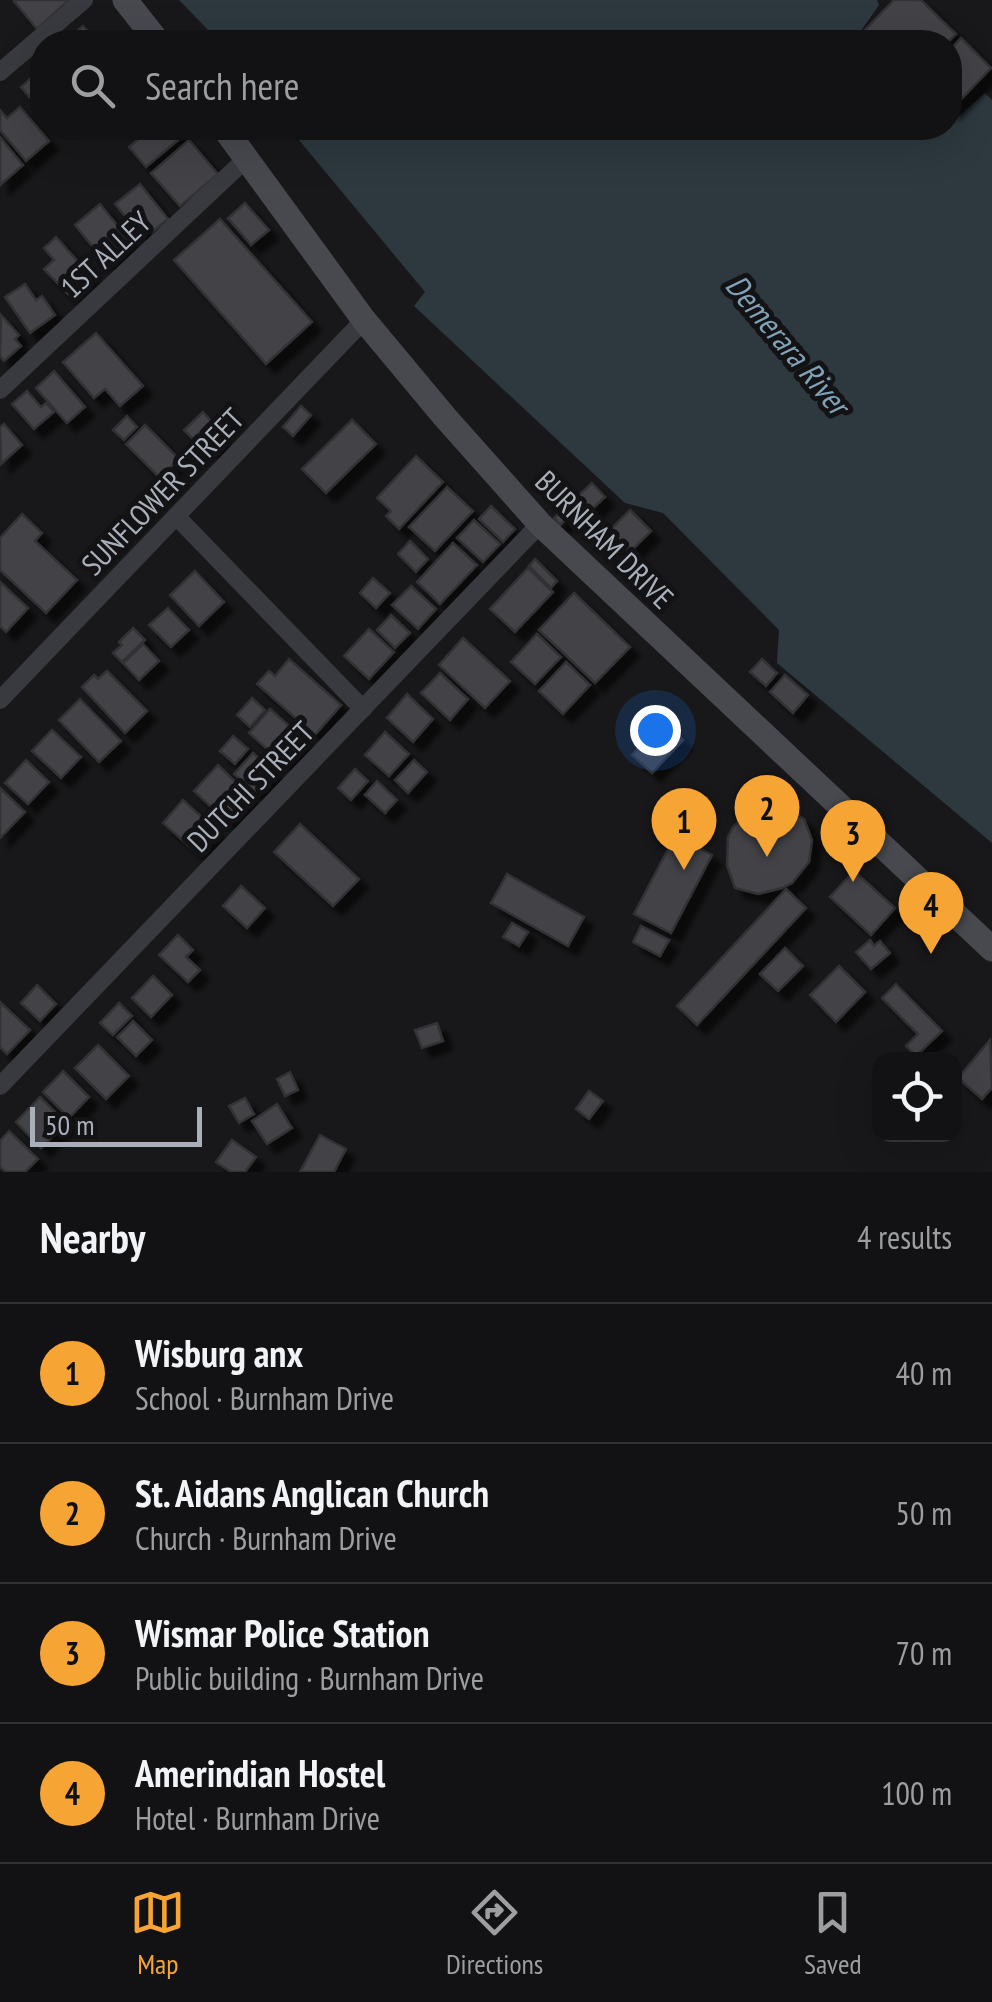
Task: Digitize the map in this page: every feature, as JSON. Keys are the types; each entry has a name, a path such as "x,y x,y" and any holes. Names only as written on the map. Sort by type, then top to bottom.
{"street":[{"path":"49,30 84,0"},
{"path":"125,0 149,30"},
{"path":"0,72 30,46"},
{"name":"BURNHAM DRIVE","path":"234,140 364,320 540,524 992,949"},
{"name":"1ST ALLEY","path":"0,390 248,158"},
{"name":"SUNFLOWER STREET","path":"0,700 364,320"},
{"path":"176,516 363,708"},
{"name":"DUTCHI STREET","path":"0,1086 540,524"}],"water":[{"path":"179,0 877,0 879,5 861,30 207,29"},
{"name":"Demerara River","path":"985,93 992,100 992,843 777,663 779,630 663,513 625,503 414,306 425,292 299,140 962,140 962,113"}],"building":[{"path":"15,0 69,0 37,29 14,1"},
{"path":"894,0 921,0 952,30 865,30"},
{"path":"962,39 991,68 962,98"},
{"path":"30,79 30,98 21,87"},
{"path":"20,107 30,119 30,140 49,141 26,161 0,130 0,110 7,118"},
{"path":"0,137 23,165 0,185"},
{"path":"137,140 178,140 146,167 129,147"},
{"path":"189,140 218,174 180,206 151,173"},
{"path":"140,184 168,219 152,232 146,225 138,232 115,204"},
{"path":"245,203 269,230 251,245 228,218"},
{"path":"100,204 130,241 105,262 75,225"},
{"path":"220,219 312,322 266,364 174,260"},
{"path":"56,237 90,275 68,294 44,269 54,260 44,248"},
{"path":"25,284 36,300 42,296 55,315 30,333 5,297"},
{"path":"1,315 19,335 15,339 21,346 4,361 0,356"},
{"path":"96,333 143,386 120,406 105,389 94,398 63,362"},
{"path":"54,371 85,407 67,423 36,388"},
{"path":"27,391 41,407 46,403 54,412 34,429 12,404"},
{"path":"301,406 311,415 293,436 283,427"},
{"path":"203,412 211,421 193,439 184,430"},
{"path":"127,416 137,427 124,440 113,430"},
{"path":"352,420 376,444 326,493 302,469"},
{"path":"4,424 22,445 1,464 0,427"},
{"path":"145,425 179,459 160,478 126,444"},
{"path":"211,428 223,440 212,452 200,439"},
{"path":"416,456 443,482 399,529 386,516 391,511 377,498"},
{"path":"592,483 605,497 586,515 579,508 560,525 554,518"},
{"path":"447,487 473,511 435,551 409,527"},
{"path":"491,506 515,529 503,542 479,519"},
{"path":"630,510 651,531 629,553 608,532"},
{"path":"22,514 42,533 35,541 77,580 46,613 0,570 0,538"},
{"path":"474,520 500,544 483,562 457,538"},
{"path":"410,541 428,559 416,572 398,554"},
{"path":"453,543 477,565 440,604 417,582"},
{"path":"535,559 557,581 551,588 529,566"},
{"path":"528,568 553,592 515,632 490,609"},
{"path":"195,571 224,602 199,626 170,595"},
{"path":"373,578 390,593 376,608 360,593"},
{"path":"0,582 28,608 6,632 0,626"},
{"path":"411,586 436,609 418,629 392,605"},
{"path":"574,593 630,647 595,683 539,630"},
{"path":"168,608 189,630 171,647 149,625"},
{"path":"391,615 410,633 395,648 377,630"},
{"path":"133,628 145,640 122,662 113,653"},
{"path":"369,629 394,652 369,679 344,656"},
{"path":"537,634 561,657 535,684 511,662"},
{"path":"463,638 510,681 485,708 439,665"},
{"path":"143,644 159,661 139,680 123,663"},
{"path":"289,659 341,705 315,735 257,684 269,671 275,676"},
{"path":"762,659 777,673 766,686 750,672"},
{"path":"566,662 590,685 563,714 539,691"},
{"path":"107,671 147,711 125,733 82,687 94,675 98,679"},
{"path":"440,673 468,699 450,720 421,693"},
{"path":"785,675 808,695 793,713 770,692"},
{"path":"407,694 433,719 413,742 387,718"},
{"path":"252,698 265,710 250,727 237,715"},
{"path":"80,699 121,741 99,762 59,720"},
{"path":"270,709 305,740 284,764 249,733"},
{"path":"663,722 683,740 652,773 632,755"},
{"path":"52,730 81,757 61,778 32,751"},
{"path":"385,732 409,754 389,776 365,755"},
{"path":"233,736 248,749 235,764 220,751"},
{"path":"253,753 277,774 258,796 234,774"},
{"path":"26,760 49,782 28,804 5,783"},
{"path":"414,760 427,772 408,793 395,780"},
{"path":"218,765 251,797 228,823 194,791"},
{"path":"355,769 368,781 351,800 338,788"},
{"path":"377,781 397,800 385,813 365,795"},
{"path":"0,788 25,812 0,838"},
{"path":"183,800 218,832 198,854 163,823"},
{"path":"774,804 804,819 812,840 809,862 792,883 782,888 758,894 735,888 727,865 728,837 752,809"},
{"path":"300,824 359,879 333,906 274,852"},
{"path":"675,836 712,855 671,933 634,914"},
{"path":"854,871 895,908 871,935 830,897"},
{"path":"507,874 584,917 568,946 491,903"},
{"path":"241,886 265,908 247,928 223,906"},
{"path":"786,889 806,908 697,1025 677,1006"},
{"path":"512,923 528,932 519,946 503,937"},
{"path":"641,926 669,940 660,956 633,942"},
{"path":"178,935 193,950 186,957 200,970 188,982 159,955"},
{"path":"870,940 874,946 880,941 890,953 871,969 856,952"},
{"path":"785,948 803,966 778,991 760,974"},
{"path":"839,966 865,992 836,1022 810,995"},
{"path":"153,976 172,995 151,1017 132,998"},
{"path":"896,984 942,1031 920,1052 912,1052 906,1046 918,1034 882,998"},
{"path":"37,985 56,1004 40,1021 21,1003"},
{"path":"0,1002 30,1030 7,1054 0,1047"},
{"path":"119,1003 132,1016 113,1035 100,1023"},
{"path":"133,1021 152,1040 136,1056 117,1037"},
{"path":"437,1023 443,1041 422,1048 415,1030"},
{"path":"990,1040 992,1088 982,1099 962,1082 962,1073"},
{"path":"98,1045 129,1076 106,1099 75,1068"},
{"path":"63,1071 89,1097 69,1118 43,1092"},
{"path":"290,1072 298,1090 285,1096 277,1079"},
{"path":"589,1091 603,1101 589,1119 576,1109"},
{"path":"40,1097 66,1123 41,1148 16,1122"},
{"path":"245,1098 254,1114 239,1123 229,1106"},
{"path":"277,1104 292,1128 267,1144 252,1121"},
{"path":"9,1131 38,1159 25,1172 6,1172 0,1167 0,1141"},
{"path":"320,1135 346,1149 334,1172 300,1172"},
{"path":"232,1140 256,1157 245,1172 231,1172 216,1162"}],"place":[{"name":"St. Aidans Anglican Church","path":"767,857"},
{"name":"Wisburg anx","path":"684,870"},
{"name":"Wismar Police Station","path":"853,882"},
{"name":"Amerindian Hostel","path":"931,954"}]}
